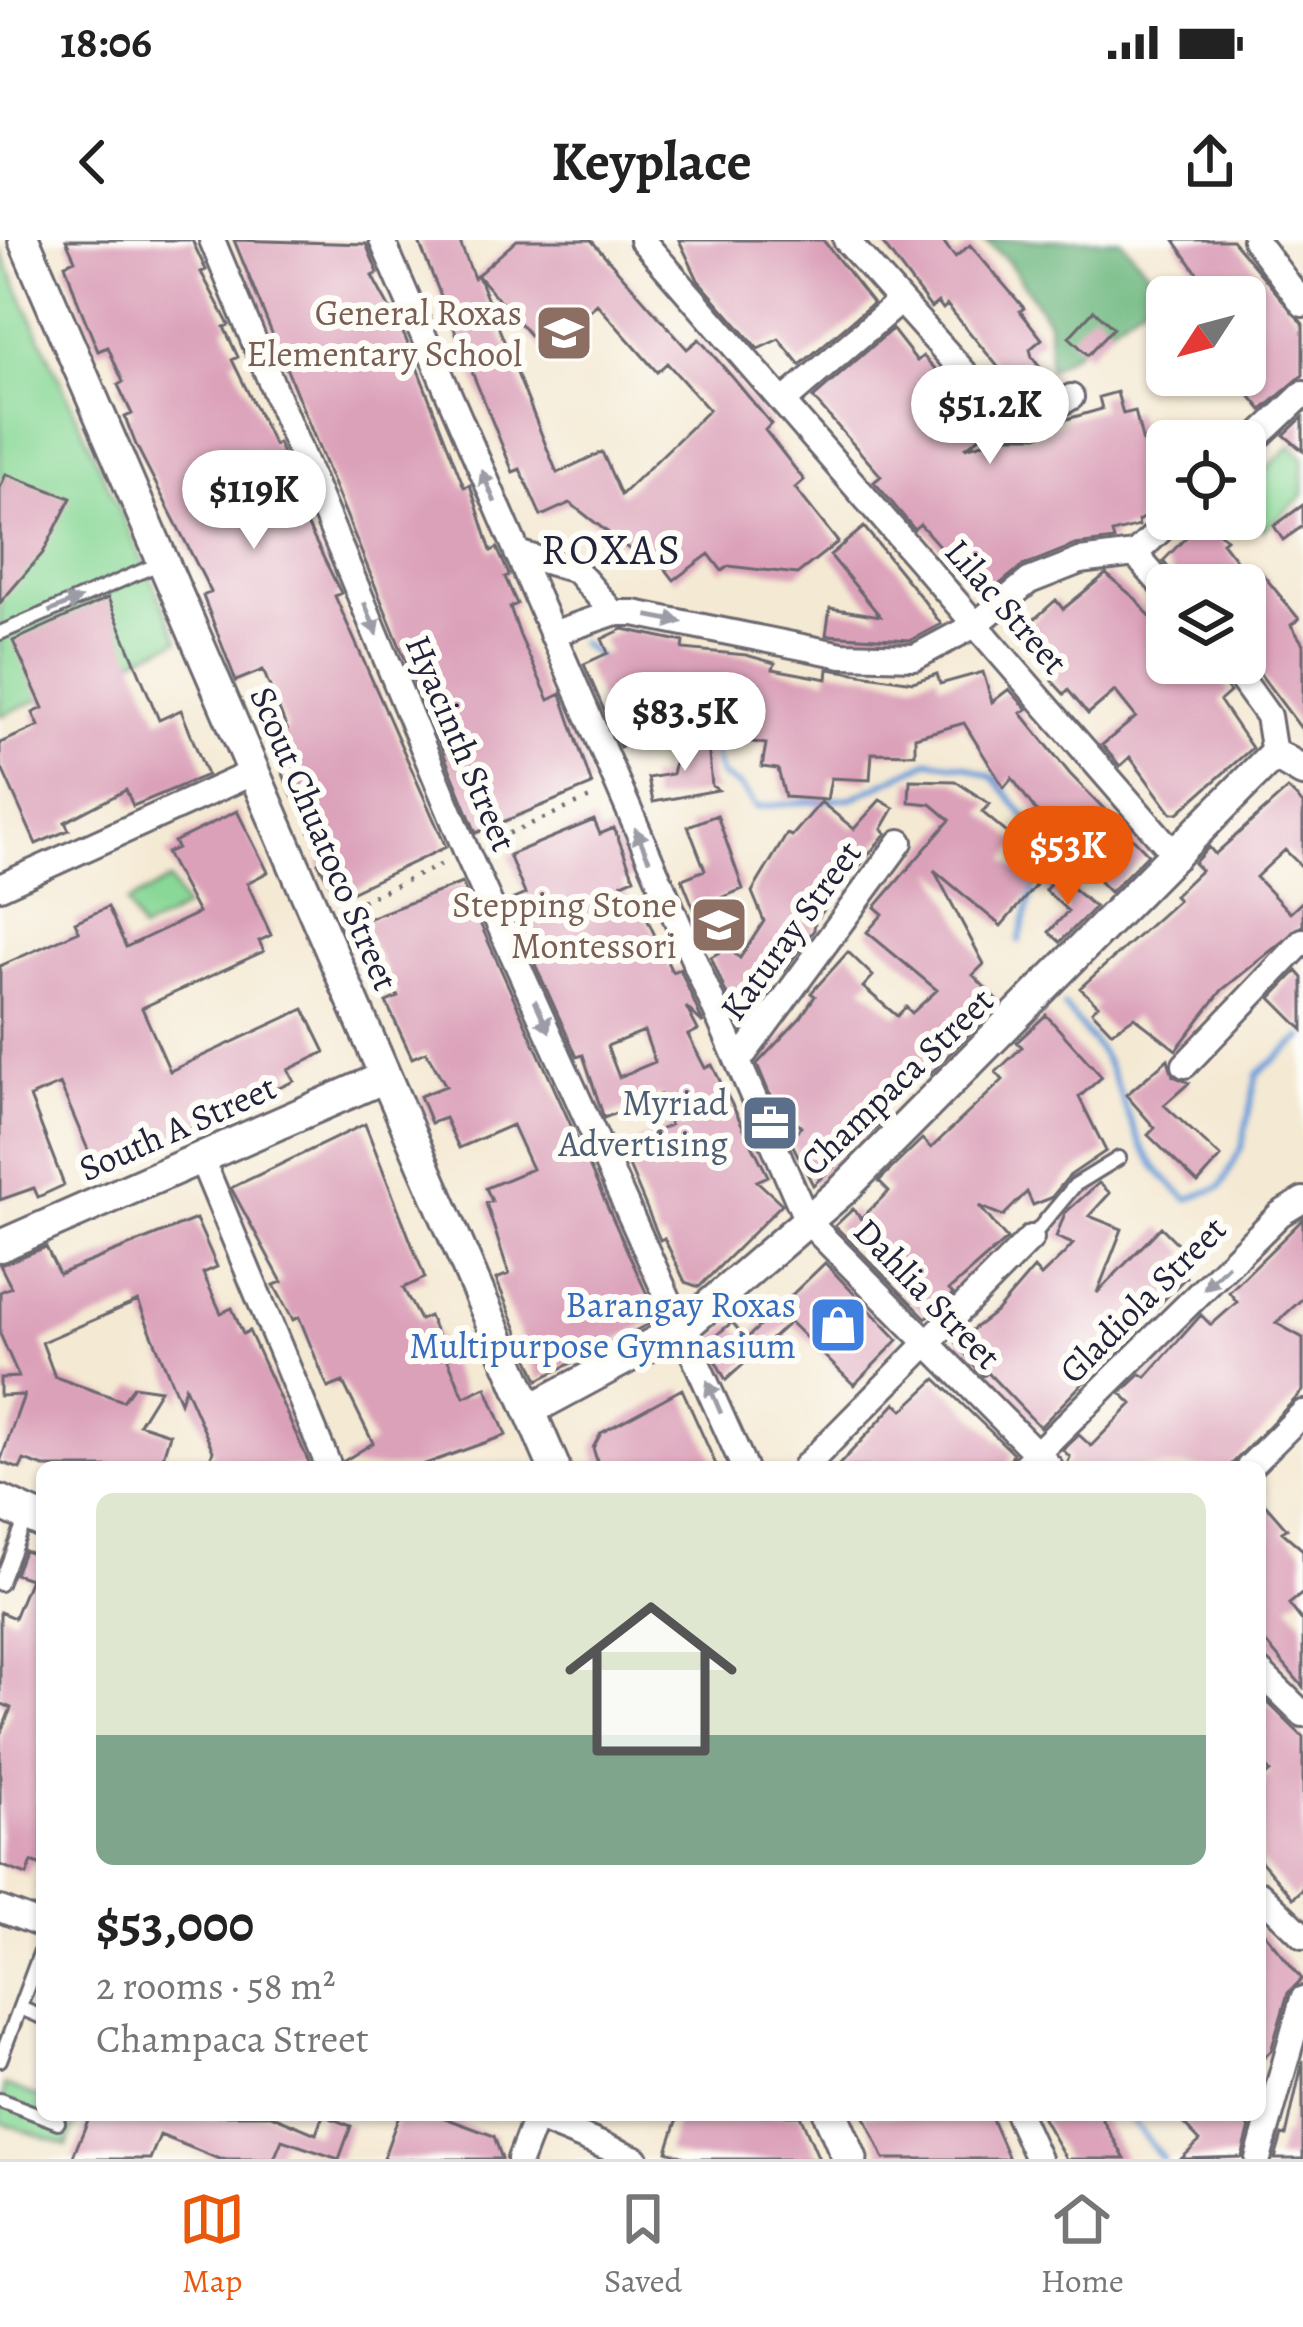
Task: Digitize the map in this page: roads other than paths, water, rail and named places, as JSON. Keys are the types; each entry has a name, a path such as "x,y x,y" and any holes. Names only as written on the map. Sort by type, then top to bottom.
{"main road":[{"path":"834,2121 850,2159"}],"street":[{"name":"Scout Chuatoco Street","path":"24,240 551,1461"},
{"name":"Hyacinth Street","path":"212,240 467,853 741,1461"},
{"path":"382,240 807,1221"},
{"name":"Lilac Street","path":"642,240 1177,857"},
{"path":"846,240 1006,419 1031,421 1070,397"},
{"path":"1255,240 1303,304"},
{"path":"784,401 900,301"},
{"path":"1266,429 1303,394"},
{"path":"553,634 613,613 885,660 915,657 975,625 1029,581 1081,561 1135,554 1150,540"},
{"path":"518,553 576,570 613,613"},
{"path":"1135,554 1146,567"},
{"path":"1245,684 1268,716 1274,754 1303,771"},
{"name":"Champaca Street","path":"530,1411 684,1327 807,1221 1177,857 1274,754"},
{"path":"0,886 254,772"},
{"name":"Katuray Street","path":"738,1062 900,842"},
{"path":"1185,1065 1303,941"},
{"name":"South A Street","path":"0,1246 386,1077"},
{"path":"202,1160 327,1461"},
{"name":"Gladiola Street","path":"1038,1461 1280,1214 1303,1200"},
{"name":"Dahlia Street","path":"807,1221 1034,1461"},
{"path":"811,1461 1031,1238"},
{"path":"1256,1461 1303,1413"},
{"path":"1266,1678 1303,1714"},
{"path":"1266,1900 1303,1936"},
{"path":"0,1909 36,1923"},
{"path":"1266,2112 1303,1999"},
{"path":"520,2159 532,2121"},
{"path":"546,2121 636,2159"},
{"path":"1021,2121 1038,2159"},
{"path":"1258,2159 1264,2121"}],"lane":[{"path":"0,633 163,562"},
{"path":"1031,1238 1075,1186 1119,1158"},
{"path":"0,1584 23,1513"},
{"path":"0,2060 36,1964"},
{"path":"20,2008 36,2015"},
{"path":"0,2100 36,2114"}],"waterway":[{"path":"580,643 601,659"},
{"path":"678,719 708,730 721,776 740,786 756,807 852,798 930,761 966,766 994,778 1037,831 1041,862 1019,941"},
{"path":"1064,1006 1106,1061 1147,1155 1188,1199 1221,1187 1242,1146 1257,1074 1303,1037"},
{"path":"1133,2121 1163,2159"}],"place":[{"name":"General Roxas Elementary School","path":"564,333"},
{"name":"Stepping Stone Montessori","path":"719,925"},
{"name":"Myriad Advertising","path":"770,1123"},
{"name":"Barangay Roxas Multipurpose Gymnasium","path":"838,1325"}],"district":[{"name":"ROXAS","path":"612,549"}]}
